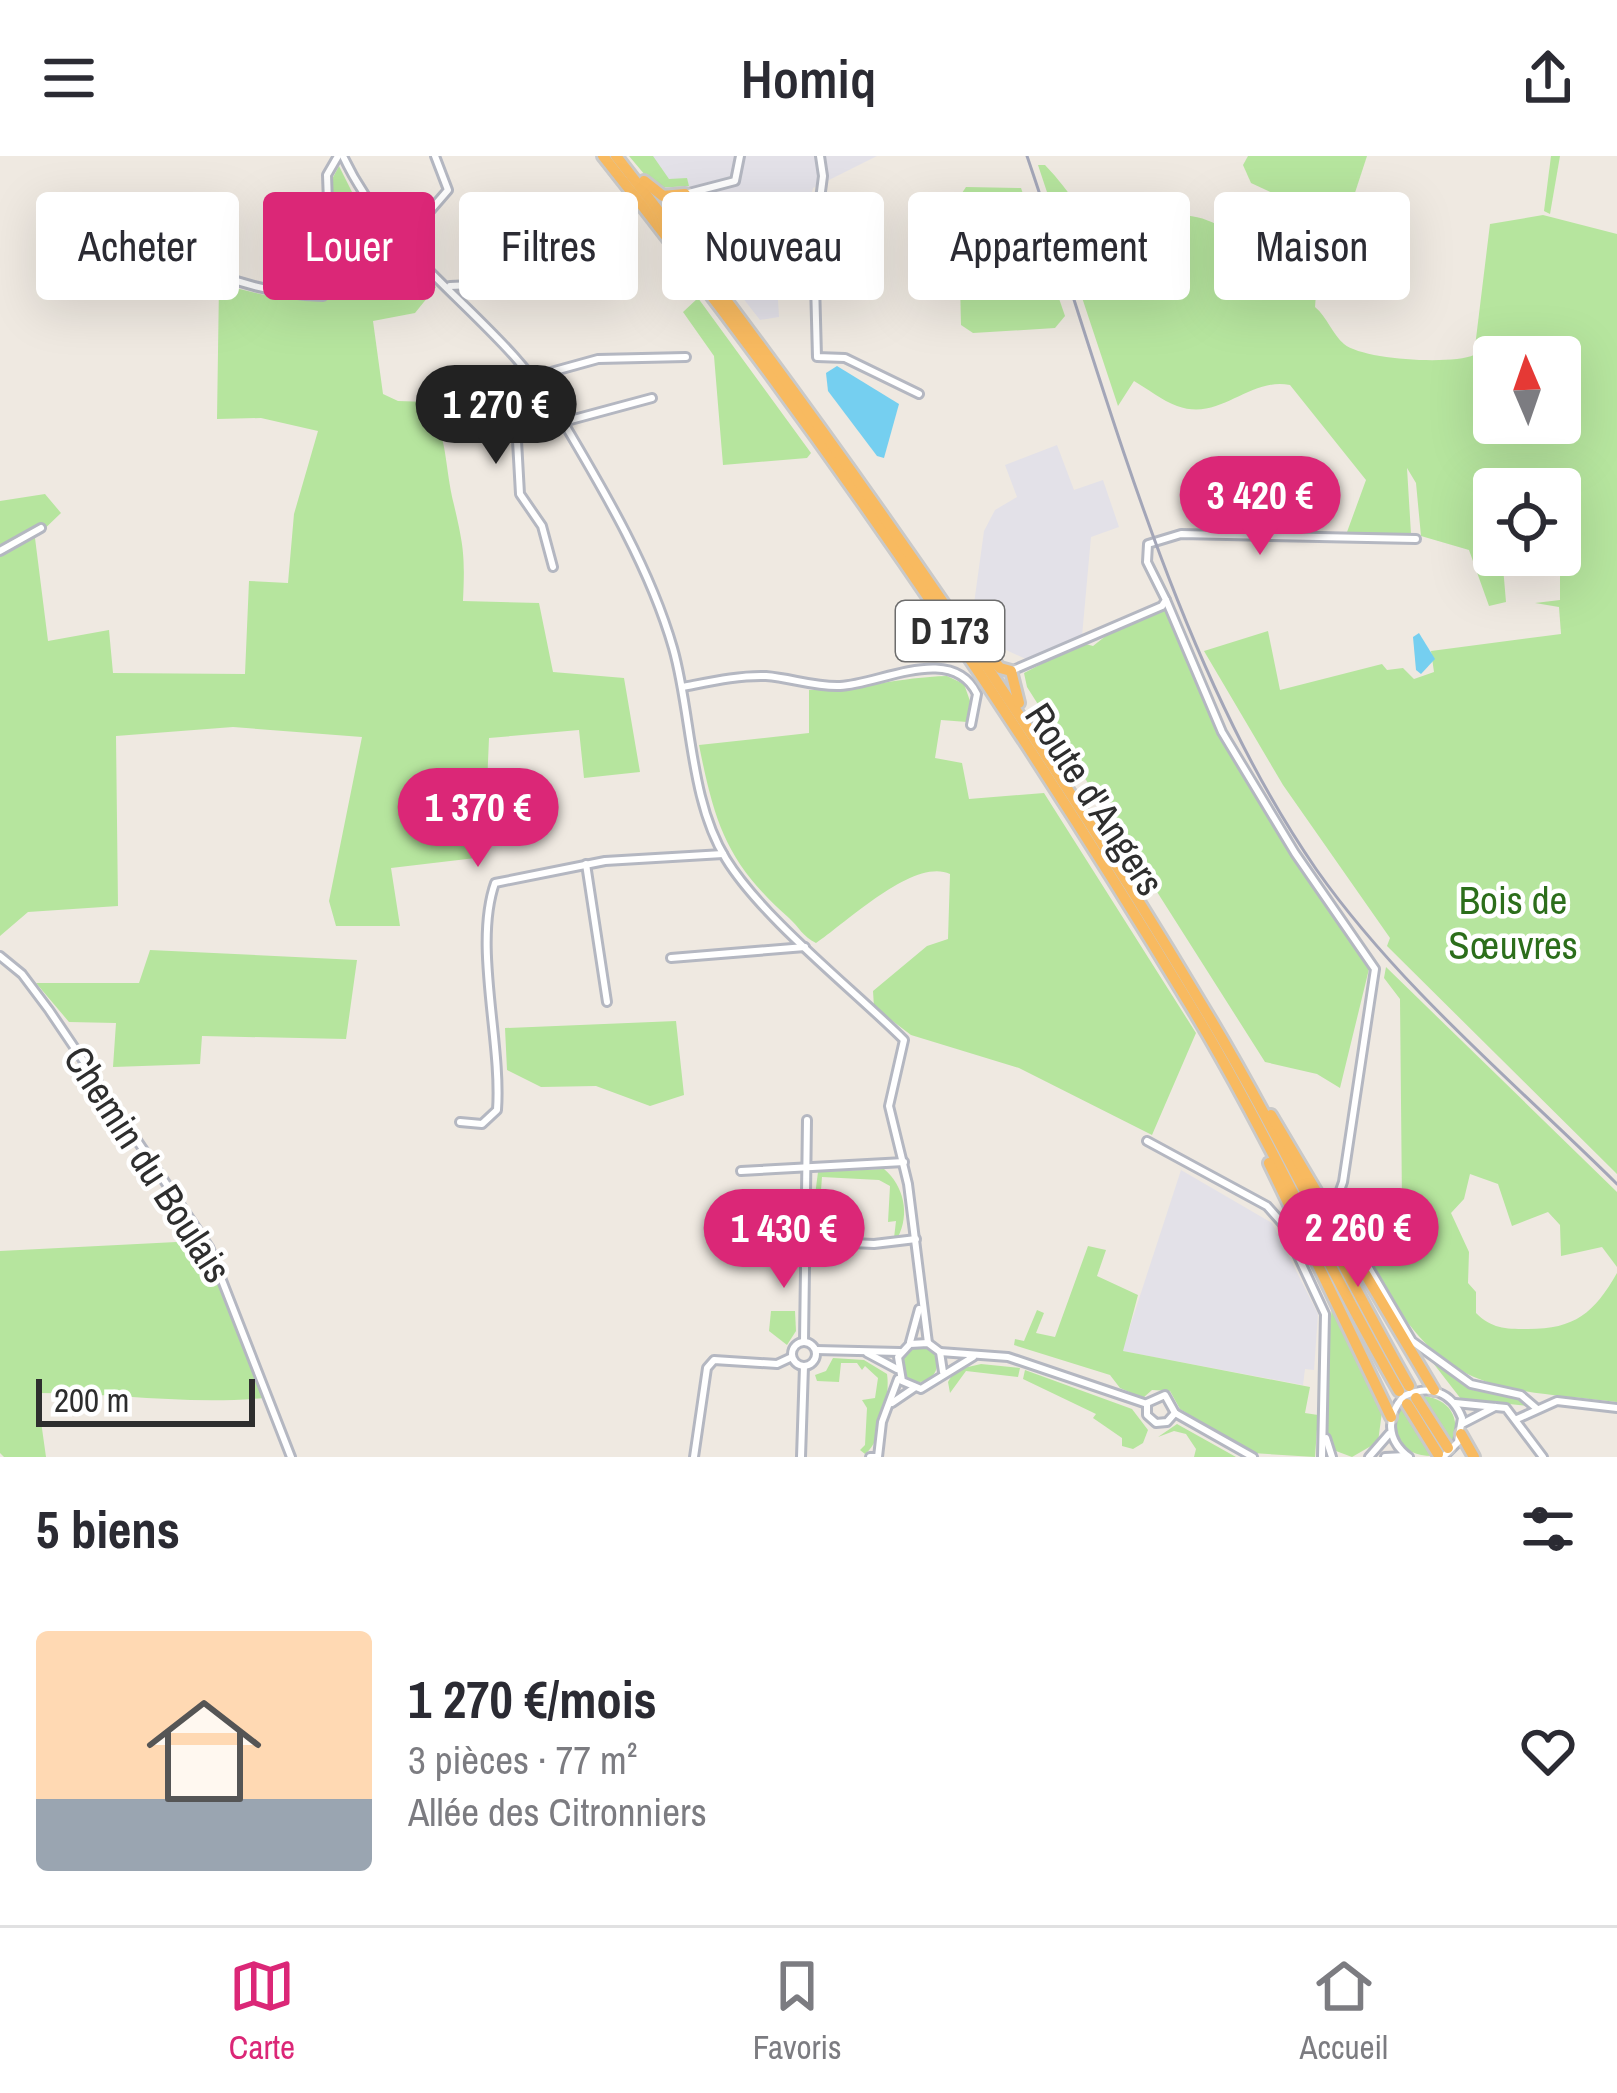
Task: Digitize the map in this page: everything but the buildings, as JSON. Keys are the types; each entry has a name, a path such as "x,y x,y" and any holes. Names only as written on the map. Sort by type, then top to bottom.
{"highway":[{"name":"Route d'Angers","path":"603,156 806,420 964,652 1181,991 1404,1389 1237,1065 1030,728 947,606 620,156"},
{"path":"620,156 662,194"},
{"path":"947,606 958,611 993,662 1011,671 1011,686 1030,728"},
{"path":"1237,1065 1248,1073 1414,1364 1435,1390"},
{"path":"1259,1131 1274,1175 1391,1417"},
{"path":"1412,1401 1443,1453"},
{"path":"1462,1429 1474,1457"}],"street":[{"path":"239,281 322,296 331,285 327,175 340,156 361,192"},
{"path":"435,156 448,190 435,205"},
{"path":"693,192 735,181 740,156"},
{"path":"820,156 823,176 814,246 817,357 845,358 919,394"},
{"path":"435,274 542,387 651,588 682,687 707,811 723,854 808,947 901,1036 905,1045 890,1082 889,1106 904,1162 928,1343"},
{"path":"449,286 459,286"},
{"path":"533,377 598,358 686,357"},
{"path":"474,422 542,387"},
{"path":"563,422 652,398"},
{"path":"516,403 520,494 542,526 553,567"},
{"path":"0,551 41,528"},
{"path":"1334,1207 1343,1182 1375,969 1233,750 1147,562 1147,546 1181,534 1416,539"},
{"path":"1011,671 1150,614 1166,601"},
{"path":"682,687 757,676 850,685 897,671 949,671 967,677 978,701 970,725"},
{"path":"460,1122 482,1124 497,1110 500,1072 488,917 495,883 586,864 723,854"},
{"path":"586,864 607,1002"},
{"path":"771,949 790,928"},
{"path":"671,958 808,947"},
{"name":"Chemin du Boulais","path":"0,956 22,974 49,1010 209,1247 291,1457"},
{"path":"804,1342 810,1169 807,1120"},
{"path":"1147,1142 1268,1206 1283,1224 1325,1314 1322,1457"},
{"path":"741,1171 904,1162"},
{"path":"1326,1195 1412,1341 1472,1384 1521,1395 1536,1408"},
{"path":"808,1241 874,1244 916,1239"},
{"path":"910,1344 920,1305"},
{"path":"804,1342 815,1350 900,1352 910,1344 928,1343 940,1352 1026,1362 1147,1404 1166,1395 1174,1413 1253,1457"},
{"path":"793,1357 796,1345 804,1342"},
{"path":"804,1366 814,1361 815,1350"},
{"path":"864,1351 914,1388"},
{"path":"870,1457 878,1457 900,1352"},
{"path":"940,1352 943,1372"},
{"path":"890,1405 981,1355"},
{"path":"793,1357 804,1366"},
{"path":"694,1457 707,1368 714,1360 777,1364 793,1357"},
{"path":"802,1457 804,1366"},
{"path":"1369,1457 1390,1431 1391,1417 1404,1396 1435,1390 1455,1403 1501,1406 1517,1419 1544,1457"},
{"path":"1517,1419 1557,1401 1617,1408"},
{"path":"1455,1403 1462,1429"},
{"path":"1147,1404 1147,1415 1156,1423 1167,1422 1174,1413"},
{"path":"1443,1453 1481,1411 1501,1406"},
{"path":"1323,1429 1332,1457"},
{"path":"1390,1431 1407,1457"},
{"path":"1385,1457 1407,1457"}],"shaded area":[{"path":"632,156 877,156 812,192 662,194"},
{"path":"744,300 778,300 779,317 760,320"},
{"path":"1057,445 1074,490 1103,480 1119,527 1091,537 1082,636 1026,659 995,645 973,611 984,531 995,510 1017,497 1005,465"},
{"path":"1181,1170 1272,1223 1318,1314 1314,1370 1305,1369 1303,1385 1122,1351"}],"green space":[{"path":"629,156 653,156 669,179 687,178 689,186 656,188"},
{"path":"1248,156 1367,156 1355,192 1270,192 1251,183 1243,165"},
{"path":"1551,156 1560,156 1550,214 1544,211"},
{"path":"1038,165 1045,165 1067,192 1047,192"},
{"path":"339,166 352,192 331,192"},
{"path":"966,187 1021,188 1022,192 963,192"},
{"path":"1543,215 1617,234 1617,1174 1387,946 1390,938 1283,785 1204,651 1268,631 1280,690 1382,664 1387,670 1403,668 1414,679 1434,672 1431,651 1561,634 1559,607 1535,603 1560,600 1560,576 1581,576 1581,468 1473,468 1473,561 1469,550 1421,536 1416,483 1407,468 1411,534 1343,543 1366,480 1290,385 1261,387 1221,404 1193,409 1171,404 1134,381 1118,406 1083,300 1190,300 1192,216 1214,224 1214,300 1316,300 1315,307 1337,336 1354,349 1408,359 1473,355 1473,444 1581,444 1581,336 1476,336 1490,224"},
{"path":"239,289 263,295 263,300 426,300 415,313 373,321 383,394 398,401 429,402 440,430 462,542 463,601 539,603 553,672 624,678 640,772 584,778 579,730 489,738 484,857 391,868 400,926 336,926 329,901 362,737 233,727 116,736 118,906 28,912 0,936 0,501 45,494 61,513 35,538 48,641 109,630 113,673 245,674 249,581 288,583 294,514 318,431 261,418 217,419 219,300 239,300"},
{"path":"699,300 811,453 807,458 723,465 714,356 683,312"},
{"path":"960,300 1060,300 1065,316 1055,328 973,333 961,325"},
{"path":"1478,576 1504,576 1506,602 1489,606"},
{"path":"1166,608 1250,788 1369,969 1340,1088 1317,1074 1265,1062 1027,687 1024,673 1082,643 1093,646 1112,631"},
{"path":"947,676 964,684 970,701 967,722 941,720 935,758 962,763 969,799 1044,793 1196,1033 1152,1135 1019,1068 911,1035 874,1007 873,991 927,946 948,939 950,874 935,871 900,883 816,943 751,879 727,841 699,745 809,733 809,690"},
{"path":"150,950 357,960 346,1039 202,1036 200,1064 113,1067 116,1023 69,1022 36,983 139,983"},
{"name":"Bois de Sœuvres","path":"1386,967 1617,1192 1617,1267 1602,1247 1561,1256 1560,1225 1548,1212 1512,1226 1498,1184 1470,1174 1464,1199 1451,1213 1469,1252 1468,1283 1476,1292 1476,1313 1494,1325 1528,1329 1571,1322 1600,1299 1617,1273 1617,1402 1515,1389 1460,1370 1412,1328 1374,1270 1367,1244 1402,1203 1400,999 1384,978"},
{"path":"676,1021 684,1095 650,1106 596,1086 541,1087 507,1070 505,1028"},
{"path":"884,1169 903,1201 898,1237 894,1238 896,1221 888,1222 890,1186 879,1180 822,1177 819,1217 812,1219 818,1172"},
{"path":"196,1241 219,1279 264,1398 37,1393 46,1457 4,1457 0,1453 0,1251"},
{"path":"1088,1246 1106,1250 1097,1276 1138,1295 1123,1351 1310,1387 1305,1413 1318,1415 1315,1457 1252,1453 1180,1409 1170,1391 1152,1390 1143,1398 1120,1388 1110,1375 1014,1345 1015,1339 1024,1341 1037,1310 1044,1313 1036,1333 1055,1337"},
{"path":"1332,1306 1383,1404 1378,1442 1352,1457 1336,1451 1328,1441 1324,1388"},
{"path":"771,1311 795,1311 796,1331 787,1345 769,1331"},
{"path":"919,1346 932,1351 937,1364 932,1377 919,1382 906,1377 901,1364 906,1351"},
{"path":"833,1358 864,1360 887,1374 881,1428 865,1454 860,1450 865,1445 867,1408 862,1400 875,1398 878,1378 865,1366 862,1370 857,1363 841,1363 839,1382 817,1381 815,1375 826,1371"},
{"path":"1430,1359 1473,1388 1522,1398 1528,1406 1461,1399"},
{"path":"981,1364 1020,1368 1018,1377 966,1371 950,1393 948,1382 955,1370"},
{"path":"1025,1370 1132,1409 1148,1430 1143,1443 1133,1449 1122,1446 1122,1438 1093,1418 1096,1414 1023,1379"},
{"path":"1422,1396 1451,1411 1452,1443"},
{"path":"1403,1406 1434,1456 1413,1453 1400,1442 1396,1426"},
{"path":"1177,1424 1236,1457 1194,1457 1196,1449 1186,1434 1174,1431 1158,1437"}],"water":[{"path":"837,366 899,404 884,458 877,456 828,391 826,373"},
{"path":"1419,633 1435,659 1421,674 1416,670 1413,637"}],"railway":[{"path":"1027,156 1149,524 1223,704 1266,789 1316,869 1384,954 1617,1184"}]}
